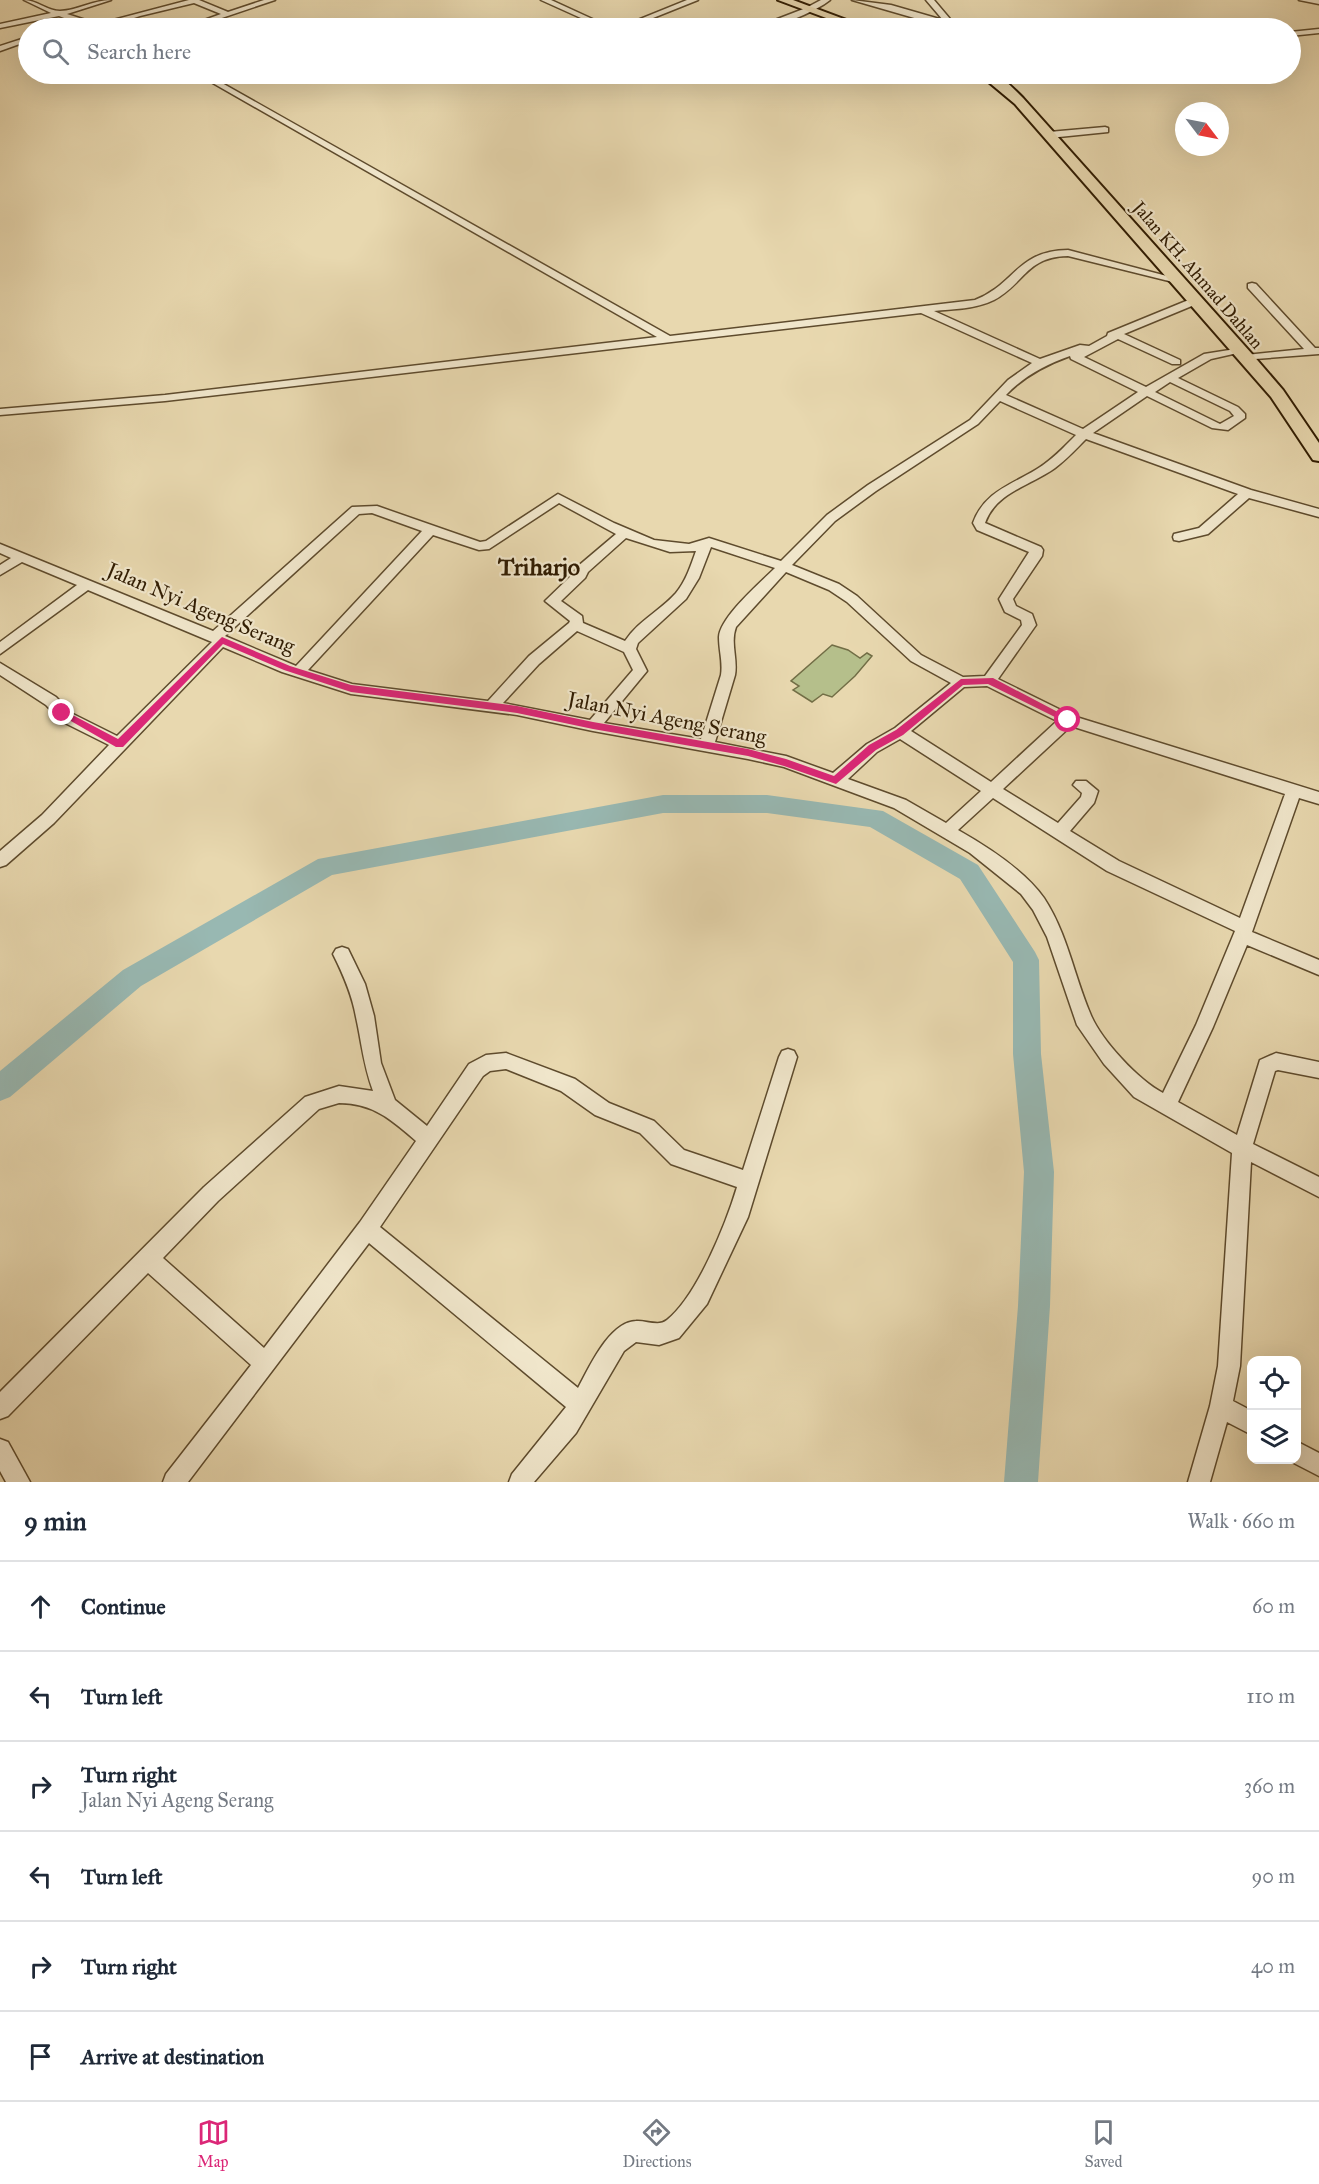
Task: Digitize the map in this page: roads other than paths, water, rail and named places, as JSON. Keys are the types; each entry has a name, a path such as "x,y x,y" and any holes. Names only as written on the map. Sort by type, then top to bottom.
{"highway":[{"path":"783,0 833,18"},
{"name":"Jalan KH. Ahmad Dahlan","path":"995,84 1048,132 1277,394 1319,456"}],"street":[{"path":"28,0 70,18"},
{"path":"39,18 107,0"},
{"path":"127,18 193,0 229,15"},
{"path":"219,18 271,0"},
{"path":"545,0 586,18"},
{"path":"648,18 694,0"},
{"path":"786,18 809,10 826,0"},
{"path":"856,0 891,7 925,18"},
{"path":"930,0 945,18"},
{"path":"1303,0 1319,2"},
{"path":"0,26 18,22"},
{"path":"1301,33 1319,31"},
{"path":"0,49 18,43"},
{"path":"219,84 668,339"},
{"path":"1048,132 1105,130"},
{"path":"0,412 165,398 925,311 984,301 1037,256 1056,252 1068,252 1176,280"},
{"path":"1252,286 1316,351"},
{"path":"706,746 728,675 730,664 726,636 730,626 831,518 974,422 1028,369 1195,301"},
{"path":"925,311 1040,363"},
{"path":"1170,378 1239,412 1241,416 1222,428 1075,356 1118,335 1176,362"},
{"path":"989,681 1029,625 1027,617 1010,609 1006,599 1036,550 982,526 979,523 980,518 988,505 997,497 1049,467 1084,434 1124,405 1208,356 1316,351"},
{"path":"998,396 1084,434 1247,493 1319,513"},
{"path":"1179,537 1203,531 1247,493"},
{"path":"0,860 48,819 219,639 356,510 373,509 479,546 489,545 558,498 652,544 692,548 709,542 718,543 784,566 834,587 852,598 915,658 961,682 989,681 1068,720 1319,798"},
{"path":"298,672 431,530"},
{"path":"492,706 534,660 576,625 577,619 552,602 580,575 582,570 626,532"},
{"path":"628,649 632,639 681,597 693,578 705,544"},
{"name":"Jalan Nyi Ageng Serang","path":"0,548 298,672 351,689 492,706 748,753 786,762 900,804 948,830 1002,867 1027,889 1040,905 1055,936 1083,1019 1110,1058 1140,1091 1242,1148 1319,1187"},
{"path":"0,571 21,557"},
{"path":"0,649 87,584"},
{"path":"576,625 628,649 640,671 593,726"},
{"path":"0,668 51,701 66,717 119,744"},
{"path":"836,780 872,748 900,732 961,682"},
{"path":"948,830 1068,720"},
{"path":"900,732 1061,831 1113,866 1319,968"},
{"path":"1061,831 1088,799 1090,790 1082,785"},
{"path":"1166,1106 1204,1028 1243,932 1294,791"},
{"path":"342,954 356,984 365,1016 372,1063 387,1106"},
{"path":"520,1482 547,1447 568,1425 579,1403 621,1338 634,1331 664,1334 679,1324 699,1297 738,1217 747,1181 788,1057"},
{"path":"174,1482 367,1229 427,1138 476,1070 486,1064 506,1061 544,1074 568,1085 602,1109 647,1127 678,1157 747,1181"},
{"path":"1199,1482 1221,1406 1229,1366 1242,1148 1266,1065 1276,1061 1319,1070"},
{"path":"0,1407 211,1194 312,1103 327,1094 339,1093 387,1106 427,1138"},
{"path":"367,1229 579,1403"},
{"path":"148,1259 266,1364"},
{"path":"1221,1406 1247,1422"},
{"path":"0,1450 19,1482"},
{"path":"1301,1455 1319,1465"}],"waterway":[{"path":"0,1088 132,978 327,866 663,804 767,804 875,818 969,872 1026,960 1027,1054 1039,1172 1034,1306 1021,1482"}],"district":[{"name":"Triharjo","path":"539,567"}]}
